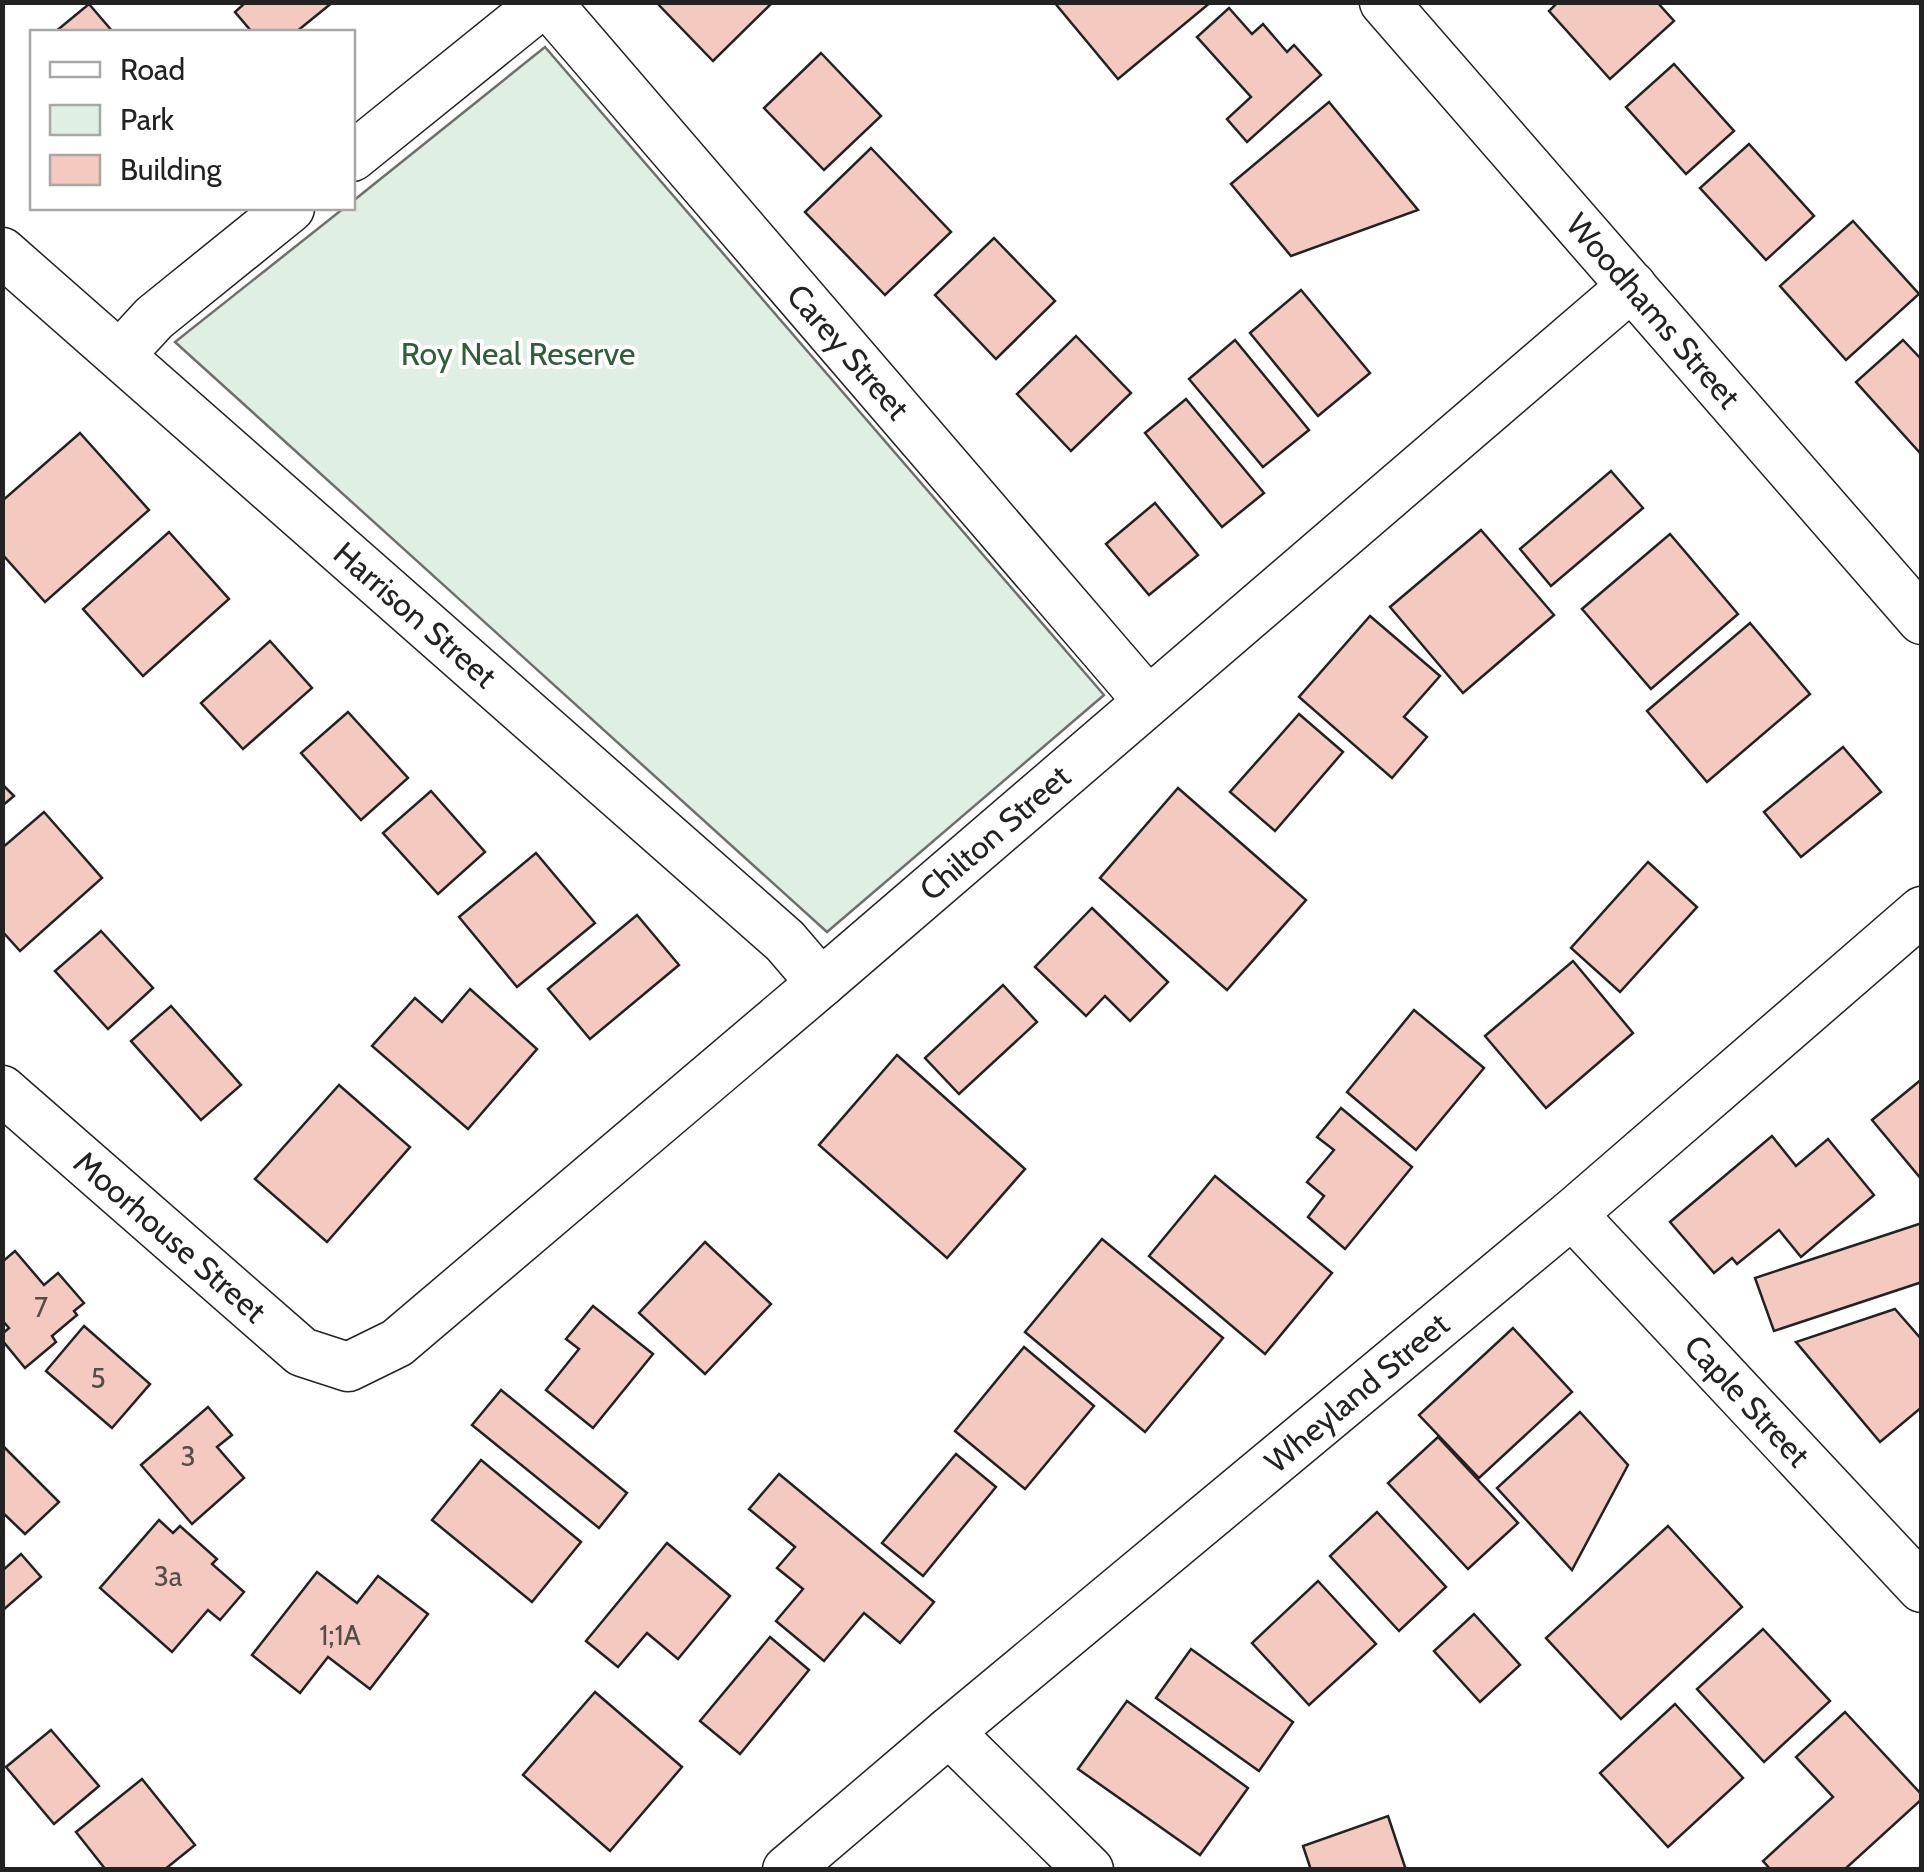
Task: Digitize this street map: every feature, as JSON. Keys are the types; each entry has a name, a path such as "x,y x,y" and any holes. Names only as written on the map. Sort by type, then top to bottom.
{"street":[{"path":"355,155 546,2"},
{"name":"Carey Street","path":"546,2 1148,701"},
{"name":"Woodhams Street","path":"1384,2 1922,620"},
{"path":"120,356 154,318 288,210"},
{"name":"Harrison Street","path":"2,252 786,941 821,983"},
{"name":"Chilton Street","path":"348,1366 397,1343 1632,286"},
{"name":"Wheyland Street","path":"787,1870 1572,1214 1922,911"},
{"name":"Moorhouse Street","path":"2,1090 302,1352 348,1366"},
{"name":"Caple Street","path":"1572,1214 1922,1588"},
{"path":"949,1732 1088,1870"}],"green space":[{"name":"Roy Neal Reserve","path":"545,47 1104,695 827,932 175,342 341,210 355,210 355,199"}],"building":[{"path":"246,2 333,2 298,30 250,30 235,12"},
{"path":"656,2 773,2 713,61"},
{"path":"1054,2 1211,2 1118,79"},
{"path":"1558,2 1657,2 1674,21 1610,79 1549,11"},
{"path":"89,4 111,30 57,30"},
{"path":"1229,8 1252,34 1263,24 1287,52 1294,45 1321,75 1247,142 1227,119 1251,97 1197,37"},
{"path":"821,53 881,116 824,170 764,108"},
{"path":"1674,64 1734,131 1686,174 1626,107"},
{"path":"1329,102 1418,210 1291,256 1231,184"},
{"path":"1749,144 1814,216 1766,260 1700,188"},
{"path":"871,148 951,232 885,295 805,212"},
{"path":"1853,221 1919,294 1846,360 1780,286"},
{"path":"994,238 1055,301 996,359 935,295"},
{"path":"1301,290 1370,373 1318,416 1250,333"},
{"path":"1076,336 1131,393 1071,451 1017,394"},
{"path":"1235,340 1309,430 1263,467 1189,379"},
{"path":"1903,340 1922,360 1921,454 1856,382"},
{"path":"1186,399 1264,493 1222,527 1145,433"},
{"path":"80,433 149,510 45,602 2,554 2,501"},
{"path":"1611,471 1643,508 1551,586 1520,549"},
{"path":"1155,503 1198,555 1149,595 1106,544"},
{"path":"1481,530 1554,615 1463,693 1390,607"},
{"path":"169,532 229,599 143,676 83,609"},
{"path":"1670,534 1738,614 1651,689 1582,609"},
{"path":"1370,616 1440,676 1404,717 1427,737 1392,778 1299,697"},
{"path":"1750,623 1810,694 1707,782 1647,711"},
{"path":"270,641 312,688 243,749 201,703"},
{"path":"348,712 408,778 361,820 301,753"},
{"path":"1299,714 1343,752 1275,831 1230,792"},
{"path":"1843,747 1881,792 1801,857 1764,812"},
{"path":"2,784 14,796 2,806"},
{"path":"1178,788 1306,900 1227,990 1100,878"},
{"path":"431,791 485,852 438,894 383,833"},
{"path":"44,812 102,878 20,951 2,931 2,848"},
{"path":"536,853 595,923 517,987 459,917"},
{"path":"1648,862 1697,907 1620,992 1571,948"},
{"path":"1092,908 1168,982 1130,1021 1105,996 1086,1016 1035,967"},
{"path":"637,915 679,965 590,1039 548,989"},
{"path":"101,931 153,988 108,1029 55,971"},
{"path":"1573,961 1633,1033 1546,1108 1485,1036"},
{"path":"1003,985 1037,1022 959,1094 925,1058"},
{"path":"470,989 537,1049 468,1129 372,1046 415,998 442,1022"},
{"path":"171,1006 241,1085 201,1120 131,1041"},
{"path":"1414,1010 1484,1068 1416,1150 1347,1092"},
{"path":"897,1055 1025,1169 947,1258 819,1145"},
{"path":"1922,1079 1922,1180 1872,1120"},
{"path":"339,1085 410,1147 327,1242 255,1179"},
{"path":"1341,1108 1412,1167 1345,1249 1308,1217 1324,1196 1307,1182 1334,1150 1317,1137"},
{"path":"1772,1136 1796,1166 1828,1139 1874,1195 1801,1257 1779,1230 1737,1264 1732,1258 1714,1273 1670,1222"},
{"path":"1215,1176 1332,1273 1265,1354 1149,1256"},
{"path":"1922,1223 1922,1282 1774,1331 1755,1278"},
{"path":"1102,1239 1223,1338 1145,1432 1025,1332"},
{"path":"705,1242 771,1304 705,1374 639,1313"},
{"path":"15,1251 44,1285 58,1273 84,1303 74,1311 77,1315 52,1336 56,1342 25,1368 2,1340 2,1334 9,1328 2,1320 2,1262"},
{"path":"593,1306 653,1354 593,1428 546,1390 579,1349 566,1339"},
{"path":"1895,1309 1922,1340 1922,1407 1880,1442 1796,1342"},
{"path":"84,1326 150,1384 112,1428 46,1371"},
{"path":"1513,1328 1572,1392 1479,1478 1419,1415"},
{"path":"1024,1347 1094,1406 1025,1489 955,1431"},
{"path":"501,1390 627,1493 599,1528 472,1425"},
{"path":"208,1407 232,1435 217,1447 244,1478 192,1524 141,1465"},
{"path":"1580,1412 1628,1465 1572,1570 1497,1488"},
{"path":"1438,1437 1518,1523 1468,1569 1388,1483"},
{"path":"2,1445 59,1502 25,1534 2,1512"},
{"path":"956,1454 996,1487 923,1576 882,1543"},
{"path":"481,1460 581,1542 532,1602 432,1520"},
{"path":"779,1474 934,1602 900,1643 864,1613 824,1661 776,1621 803,1589 777,1568 795,1547 749,1509"},
{"path":"1377,1512 1446,1587 1399,1631 1330,1556"},
{"path":"159,1520 173,1533 180,1526 217,1559 212,1564 244,1592 220,1620 208,1610 172,1652 100,1588"},
{"path":"1668,1526 1742,1607 1621,1719 1546,1638"},
{"path":"667,1543 730,1596 678,1659 647,1633 618,1667 586,1641"},
{"path":"21,1554 41,1577 2,1611 2,1571"},
{"path":"317,1572 357,1603 378,1576 428,1614 370,1689 328,1657 300,1693 252,1655"},
{"path":"1318,1581 1376,1644 1309,1705 1252,1643"},
{"path":"1474,1614 1520,1665 1480,1702 1434,1651"},
{"path":"1763,1629 1830,1701 1764,1762 1697,1689"},
{"path":"770,1637 809,1670 740,1754 700,1721"},
{"path":"1191,1649 1293,1722 1259,1771 1156,1698"},
{"path":"595,1692 682,1767 610,1851 523,1775"},
{"path":"1127,1701 1248,1788 1200,1855 1078,1769"},
{"path":"1675,1704 1743,1778 1668,1847 1600,1773"},
{"path":"1845,1712 1922,1799 1844,1870 1771,1870 1763,1861 1833,1797 1796,1757"},
{"path":"51,1730 99,1786 54,1824 6,1767"},
{"path":"142,1779 195,1845 164,1870 106,1870 76,1832"},
{"path":"1388,1816 1406,1870 1311,1870 1303,1846"}]}
